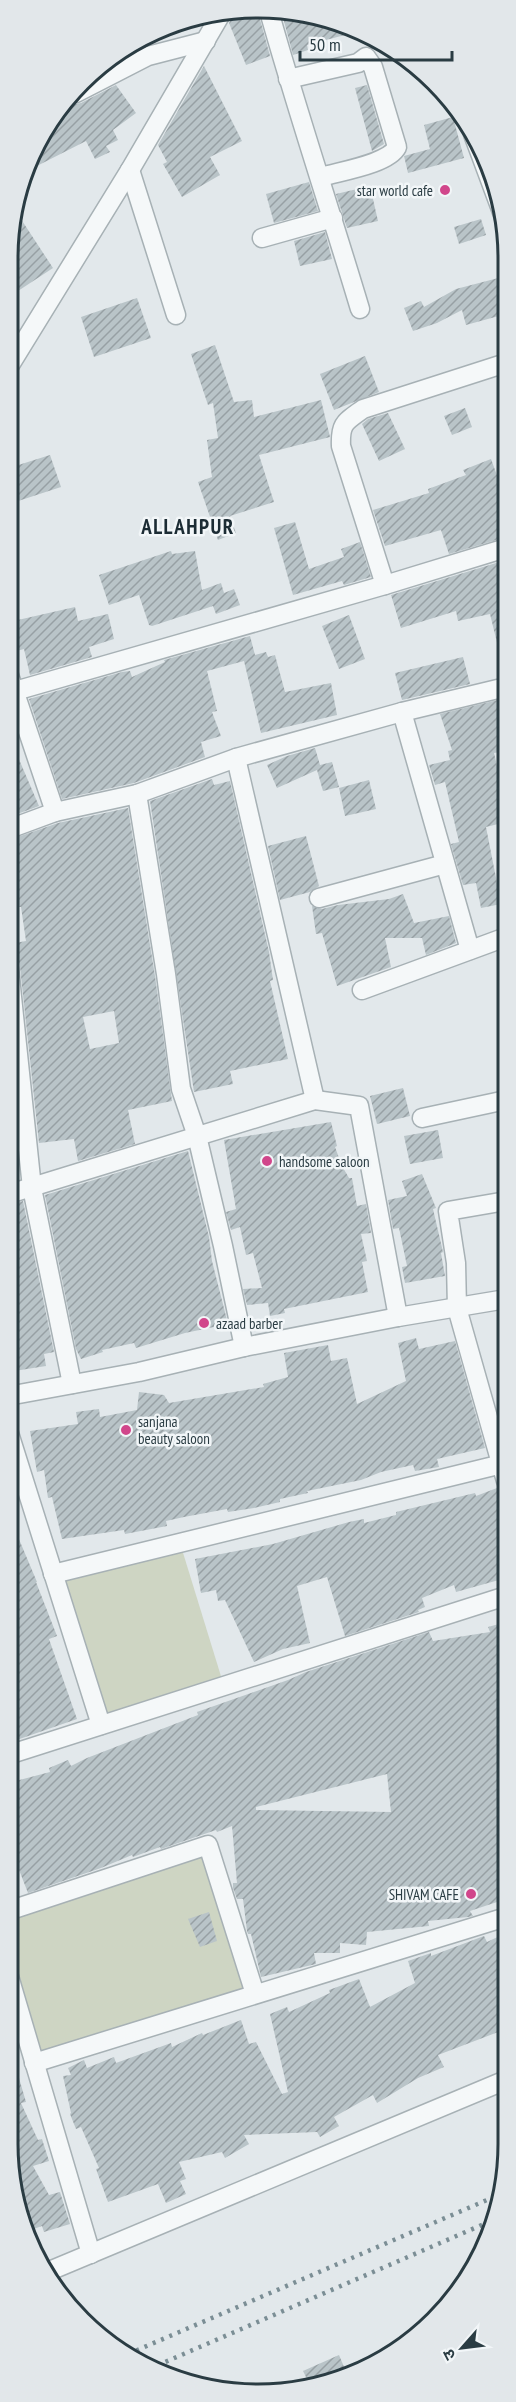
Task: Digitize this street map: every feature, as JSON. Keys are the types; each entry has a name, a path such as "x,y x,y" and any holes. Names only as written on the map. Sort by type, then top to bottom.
{"street":[{"path":"271,19 360,309"},
{"path":"18,351 130,170 217,22"},
{"path":"92,85 148,56 207,41"},
{"path":"288,79 358,63 366,57 373,67 397,147 393,154 383,159 321,177"},
{"path":"130,170 176,315"},
{"path":"261,238 333,218"},
{"path":"385,585 340,446 340,430 348,419 363,409 498,366"},
{"path":"18,681 385,585 498,550"},
{"path":"18,826 55,812 137,794 236,758 402,712 498,689"},
{"path":"18,701 55,812"},
{"path":"402,712 470,950"},
{"path":"236,758 315,1100"},
{"path":"137,794 166,974 181,1089 196,1136 223,1246 244,1347"},
{"path":"319,898 445,864"},
{"path":"362,990 498,940"},
{"path":"18,1055 32,1188 72,1384"},
{"path":"18,1192 315,1100 358,1106 398,1317"},
{"path":"422,1118 498,1102"},
{"path":"498,1202 448,1211 456,1263 457,1308 498,1452"},
{"path":"18,1394 139,1372 244,1347 498,1300"},
{"path":"18,1462 100,1725"},
{"path":"53,1574 498,1474"},
{"path":"18,1752 498,1599"},
{"path":"18,1908 208,1845 255,1994"},
{"path":"34,2063 498,1919"},
{"path":"18,2008 91,2254"},
{"path":"53,2269 498,2083"}],"green space":[{"path":"180,1543 224,1686 101,1725 53,1574"},
{"path":"208,1845 255,1994 34,2063 18,2008 18,1908"}],"building":[{"path":"260,18 270,56 246,65 229,23 231,20"},
{"path":"284,20 320,26 346,35 307,45 308,50 293,55"},
{"path":"204,66 242,141 210,157 220,175 182,197 163,164 167,162 158,145"},
{"path":"116,85 136,113 113,130 118,140 106,146 110,152 95,159 86,141 36,167 58,125 75,104"},
{"path":"367,85 384,144 372,151 355,88"},
{"path":"452,117 464,158 408,173 404,156 430,149 424,125"},
{"path":"309,182 318,211 274,223 266,194"},
{"path":"370,186 378,221 347,228 336,194"},
{"path":"481,219 486,235 459,244 454,227"},
{"path":"21,220 53,268 18,291"},
{"path":"325,232 332,259 300,266 294,241"},
{"path":"498,278 498,316 466,325 462,310 437,323 413,331 404,308 421,301 424,307 456,289"},
{"path":"137,298 151,338 94,357 81,317"},
{"path":"215,345 234,402 252,400 254,417 321,400 330,437 259,455 274,502 230,516 236,533 218,540 198,482 212,477 207,440 218,438 213,403 208,405 191,354"},
{"path":"365,356 379,392 334,410 320,374"},
{"path":"465,408 472,427 452,435 444,416"},
{"path":"388,413 405,449 379,461 362,424 368,419"},
{"path":"50,455 61,487 18,501 18,465"},
{"path":"491,459 498,478 498,539 449,554 441,530 385,546 373,510 429,493 428,489 466,475 463,470"},
{"path":"295,522 309,569 344,557 341,549 360,542 371,577 344,585 342,581 293,595 274,528"},
{"path":"171,551 172,554 195,551 202,590 221,583 224,593 234,589 240,605 216,614 213,606 152,626 149,625 139,595 109,605 99,575"},
{"path":"498,562 498,647 490,614 458,621 456,611 401,628 391,595"},
{"path":"75,607 78,621 108,614 114,639 89,647 92,657 30,675 24,649 18,651 18,620"},
{"path":"349,615 365,659 339,669 322,626"},
{"path":"250,636 255,655 266,652 268,657 275,655 285,692 331,683 337,715 261,733 244,661 207,671 217,711 212,712 221,736 201,742 205,757 134,783 62,799 29,699 122,672 130,671 132,677 165,662 164,660"},
{"path":"463,657 470,684 402,700 395,673"},
{"path":"498,700 498,752 494,753 498,770 498,824 486,827 498,883 498,905 481,908 476,883 463,885 451,844 459,842 445,782 435,785 429,765 450,760 448,751 452,750 440,714"},
{"path":"315,748 320,765 332,762 339,787 323,791 317,770 277,788 267,765 287,756"},
{"path":"18,757 39,806 18,814"},
{"path":"212,779 214,785 230,781 269,952 273,980 270,981 288,1059 230,1071 233,1084 194,1092 150,801"},
{"path":"369,780 376,809 345,816 339,788"},
{"path":"128,808 172,1101 128,1110 135,1144 78,1161 74,1139 39,1143 18,957 18,942 26,941 21,907 18,907 18,837 58,823","holes":["114,1011 119,1043 90,1049 83,1017"]},
{"path":"306,836 319,886 310,892 280,900 268,846"},
{"path":"403,894 414,923 449,916 456,943 426,955 422,938 385,938 391,967 337,986 322,933 316,934 312,906 322,909 389,899"},
{"path":"403,1088 410,1116 377,1124 370,1096"},
{"path":"331,1122 337,1146 335,1147 342,1166 349,1178 352,1178 357,1206 366,1204 371,1233 361,1234 367,1261 362,1262 368,1292 284,1309 285,1313 270,1316 268,1303 247,1305 243,1289 262,1288 253,1253 246,1255 240,1227 231,1230 226,1212 236,1209 224,1140"},
{"path":"438,1130 443,1158 410,1164 404,1136"},
{"path":"188,1151 228,1324 185,1333 136,1348 134,1343 102,1350 103,1352 81,1359 76,1349 45,1195"},
{"path":"422,1174 436,1208 433,1209 443,1252 441,1253 445,1276 405,1283 402,1267 407,1266 399,1228 393,1229 388,1200 407,1196 402,1181"},
{"path":"23,1201 54,1352 44,1354 46,1366 18,1370 18,1202"},
{"path":"416,1338 419,1349 455,1341 485,1448 437,1459 439,1467 415,1471 413,1465 381,1472 361,1480 307,1491 308,1493 254,1508 228,1512 227,1509 184,1517 166,1521 167,1526 125,1534 124,1530 62,1539 52,1497 48,1498 44,1470 37,1472 30,1431 78,1424 76,1412 99,1409 100,1417 137,1410 139,1392 164,1395 169,1403 264,1387 263,1384 288,1377 284,1353 328,1345 331,1361 347,1358 357,1404 406,1381 398,1343"},
{"path":"498,1488 498,1580 456,1592 454,1585 422,1598 425,1607 418,1610 419,1612 345,1636 327,1577 297,1586 310,1643 283,1649 254,1662 225,1600 218,1601 216,1590 201,1593 195,1559 273,1544 349,1522 364,1519 364,1523 396,1515 396,1512 475,1493 476,1496"},
{"path":"18,1537 57,1636 49,1639 77,1719 18,1740"},
{"path":"498,1624 498,1902 470,1911 473,1916 428,1921 429,1926 367,1932 366,1945 340,1943 340,1953 314,1953 316,1964 261,1977 251,1934 247,1931 243,1899 237,1899 233,1888 233,1883 237,1883 232,1826 161,1849 160,1847 133,1857 132,1855 28,1893 18,1867 18,1780 50,1772 49,1768 68,1760 71,1766 198,1715 197,1712 306,1672 429,1632 433,1641 490,1632 488,1627","holes":["387,1774 391,1812 256,1810 256,1807"]},
{"path":"209,1912 217,1941 200,1947 188,1919"},
{"path":"484,1936 487,1942 498,1937 498,2032 438,2055 444,2067 418,2078 377,2103 373,2095 334,2117 339,2126 320,2137 317,2132 244,2135 249,2144 225,2158 222,2152 179,2162 186,2179 180,2181 186,2194 166,2203 158,2184 108,2202 96,2169 99,2168 81,2127 76,2129 70,2114 63,2076 71,2075 68,2068 84,2060 87,2068 114,2057 116,2063 171,2043 172,2047 202,2033 203,2035 241,2020 249,2044 256,2042 282,2094 288,2092 270,2014 287,2007 289,2012 330,1993 329,1990 359,1979 370,2007 415,1983 408,1961 431,1953 431,1956"},
{"path":"18,2075 26,2102 21,2103 38,2140 42,2139 49,2161 33,2166 49,2195 60,2192 70,2224 44,2232 42,2226 34,2229 20,2175"},
{"path":"339,2355 344,2368 307,2379 303,2371"}],"railway":[{"path":"136,2351 492,2198"},
{"path":"161,2364 484,2224"}],"place":[{"name":"star world cafe","path":"445,190"},
{"name":"handsome saloon","path":"267,1161"},
{"name":"azaad barber","path":"204,1323"},
{"name":"sanjana beauty saloon","path":"126,1430"},
{"name":"SHIVAM CAFE","path":"471,1894"}],"district":[{"name":"ALLAHPUR","path":"188,526"}]}
